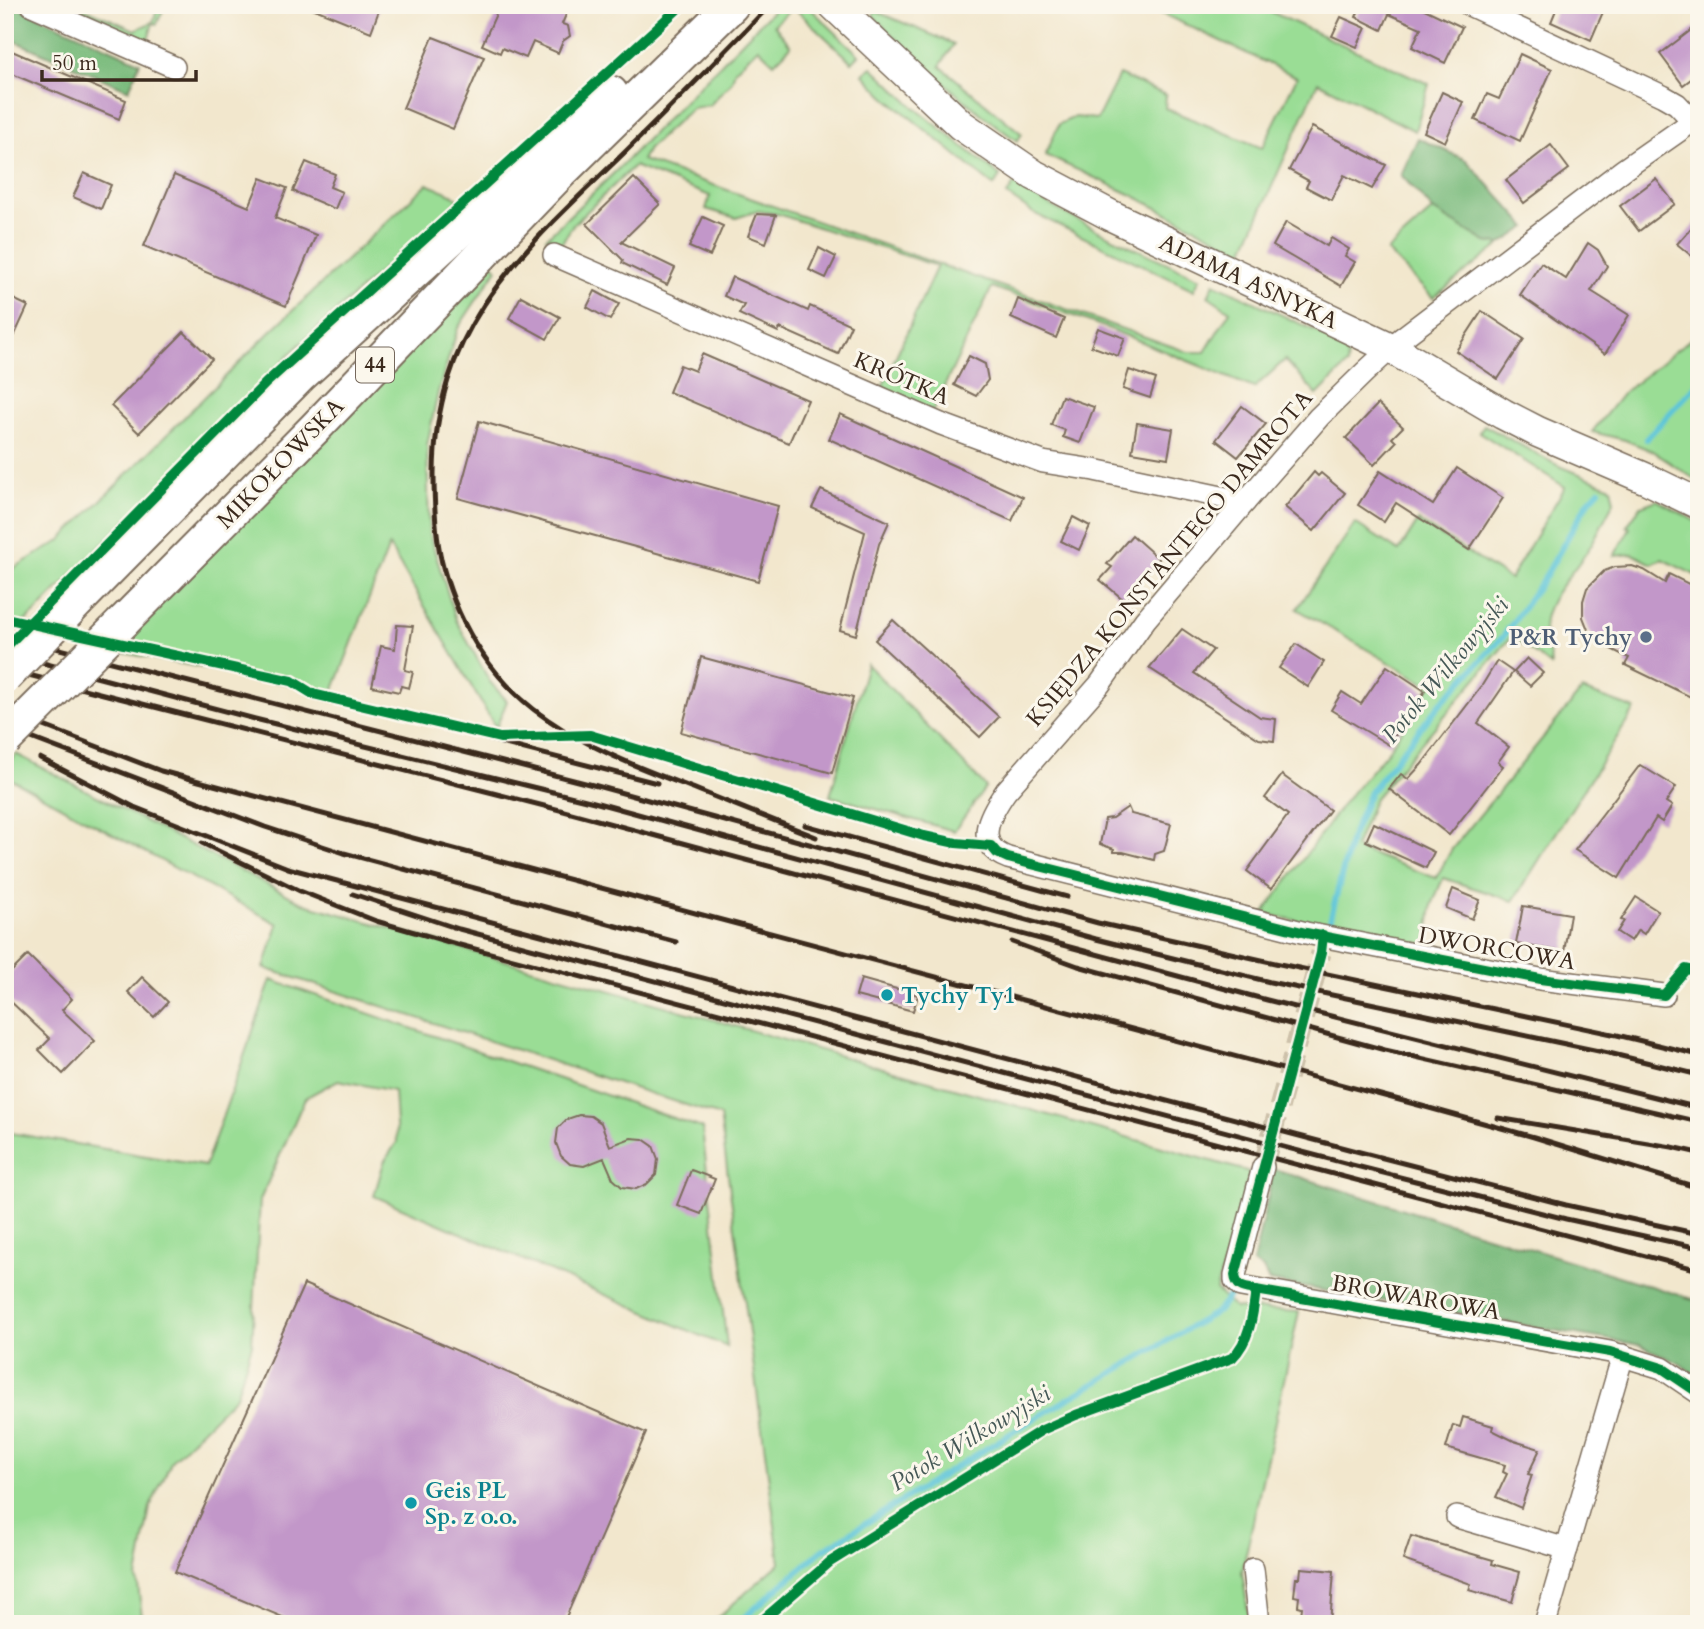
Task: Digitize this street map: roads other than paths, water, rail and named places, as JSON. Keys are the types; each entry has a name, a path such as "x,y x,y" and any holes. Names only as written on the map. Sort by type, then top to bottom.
{"main road":[{"name":"MIKOŁOWSKA","path":"5,677 302,374 705,5"},
{"name":"MIKOŁOWSKA","path":"5,740 315,428 560,173 732,5"}],"street":[{"path":"32,5 174,67"},
{"name":"ADAMA ASNYKA","path":"834,5 961,125 1034,175 1110,215 1391,348 1503,414 1699,504"},
{"path":"1469,5 1663,96 1696,119"},
{"name":"KSIĘDZA KONSTANTEGO DAMROTA","path":"1322,944 1008,858 997,853 987,838 986,830 993,809 1100,684 1145,620 1320,417 1391,348 1623,170 1696,119"},
{"name":"KRÓTKA","path":"554,255 942,424 1043,462 1245,502"},
{"name":"DWORCOWA","path":"1322,944 1539,979 1664,995"},
{"name":"BROWAROWA","path":"1263,1167 1235,1275 1241,1286 1623,1355 1662,1368 1699,1393"},
{"path":"1545,1624 1623,1355"},
{"path":"1457,1517 1567,1549"},
{"path":"1254,1569 1259,1624"}],"waterway":[{"name":"Potok Wilkowyjski","path":"1646,439 1699,382"},
{"name":"Potok Wilkowyjski","path":"1329,925 1351,838 1370,792 1439,705 1503,637 1546,575 1588,502 1599,490"},
{"name":"Potok Wilkowyjski","path":"737,1624 821,1551 1034,1419 1218,1311 1229,1296"}],"tunnel":[{"path":"1263,1167 1321,953"}],"railway":[{"path":"770,5 662,116 553,222 492,292 469,331 450,373 438,421 434,474 435,509 440,556 459,612 481,653 528,705 563,729 614,756 816,837"},
{"path":"5,635 597,786 1098,923 1699,1055"},
{"path":"5,653 255,719 594,802 1096,939 1270,982 1613,1054 1699,1075"},
{"path":"5,669 560,810 1267,1000 1699,1108"},
{"path":"5,711 161,771 1422,1106 1699,1188"},
{"path":"5,728 265,827 344,853 676,942"},
{"path":"454,731 657,783"},
{"path":"40,758 134,807 288,868 1356,1151 1566,1205 1699,1234"},
{"path":"805,825 1067,897"},
{"path":"202,843 300,891 376,921 456,944 1699,1270"},
{"path":"353,894 459,929 1352,1165 1566,1219 1699,1248"},
{"path":"1012,942 1078,966 1385,1050 1699,1122"},
{"path":"1498,1118 1699,1153"}],"place":[{"name":"P&R Tychy","path":"1646,637"},
{"name":"Tychy Ty1","path":"887,995"},
{"name":"Geis PL Sp. z o.o.","path":"411,1503"}]}
